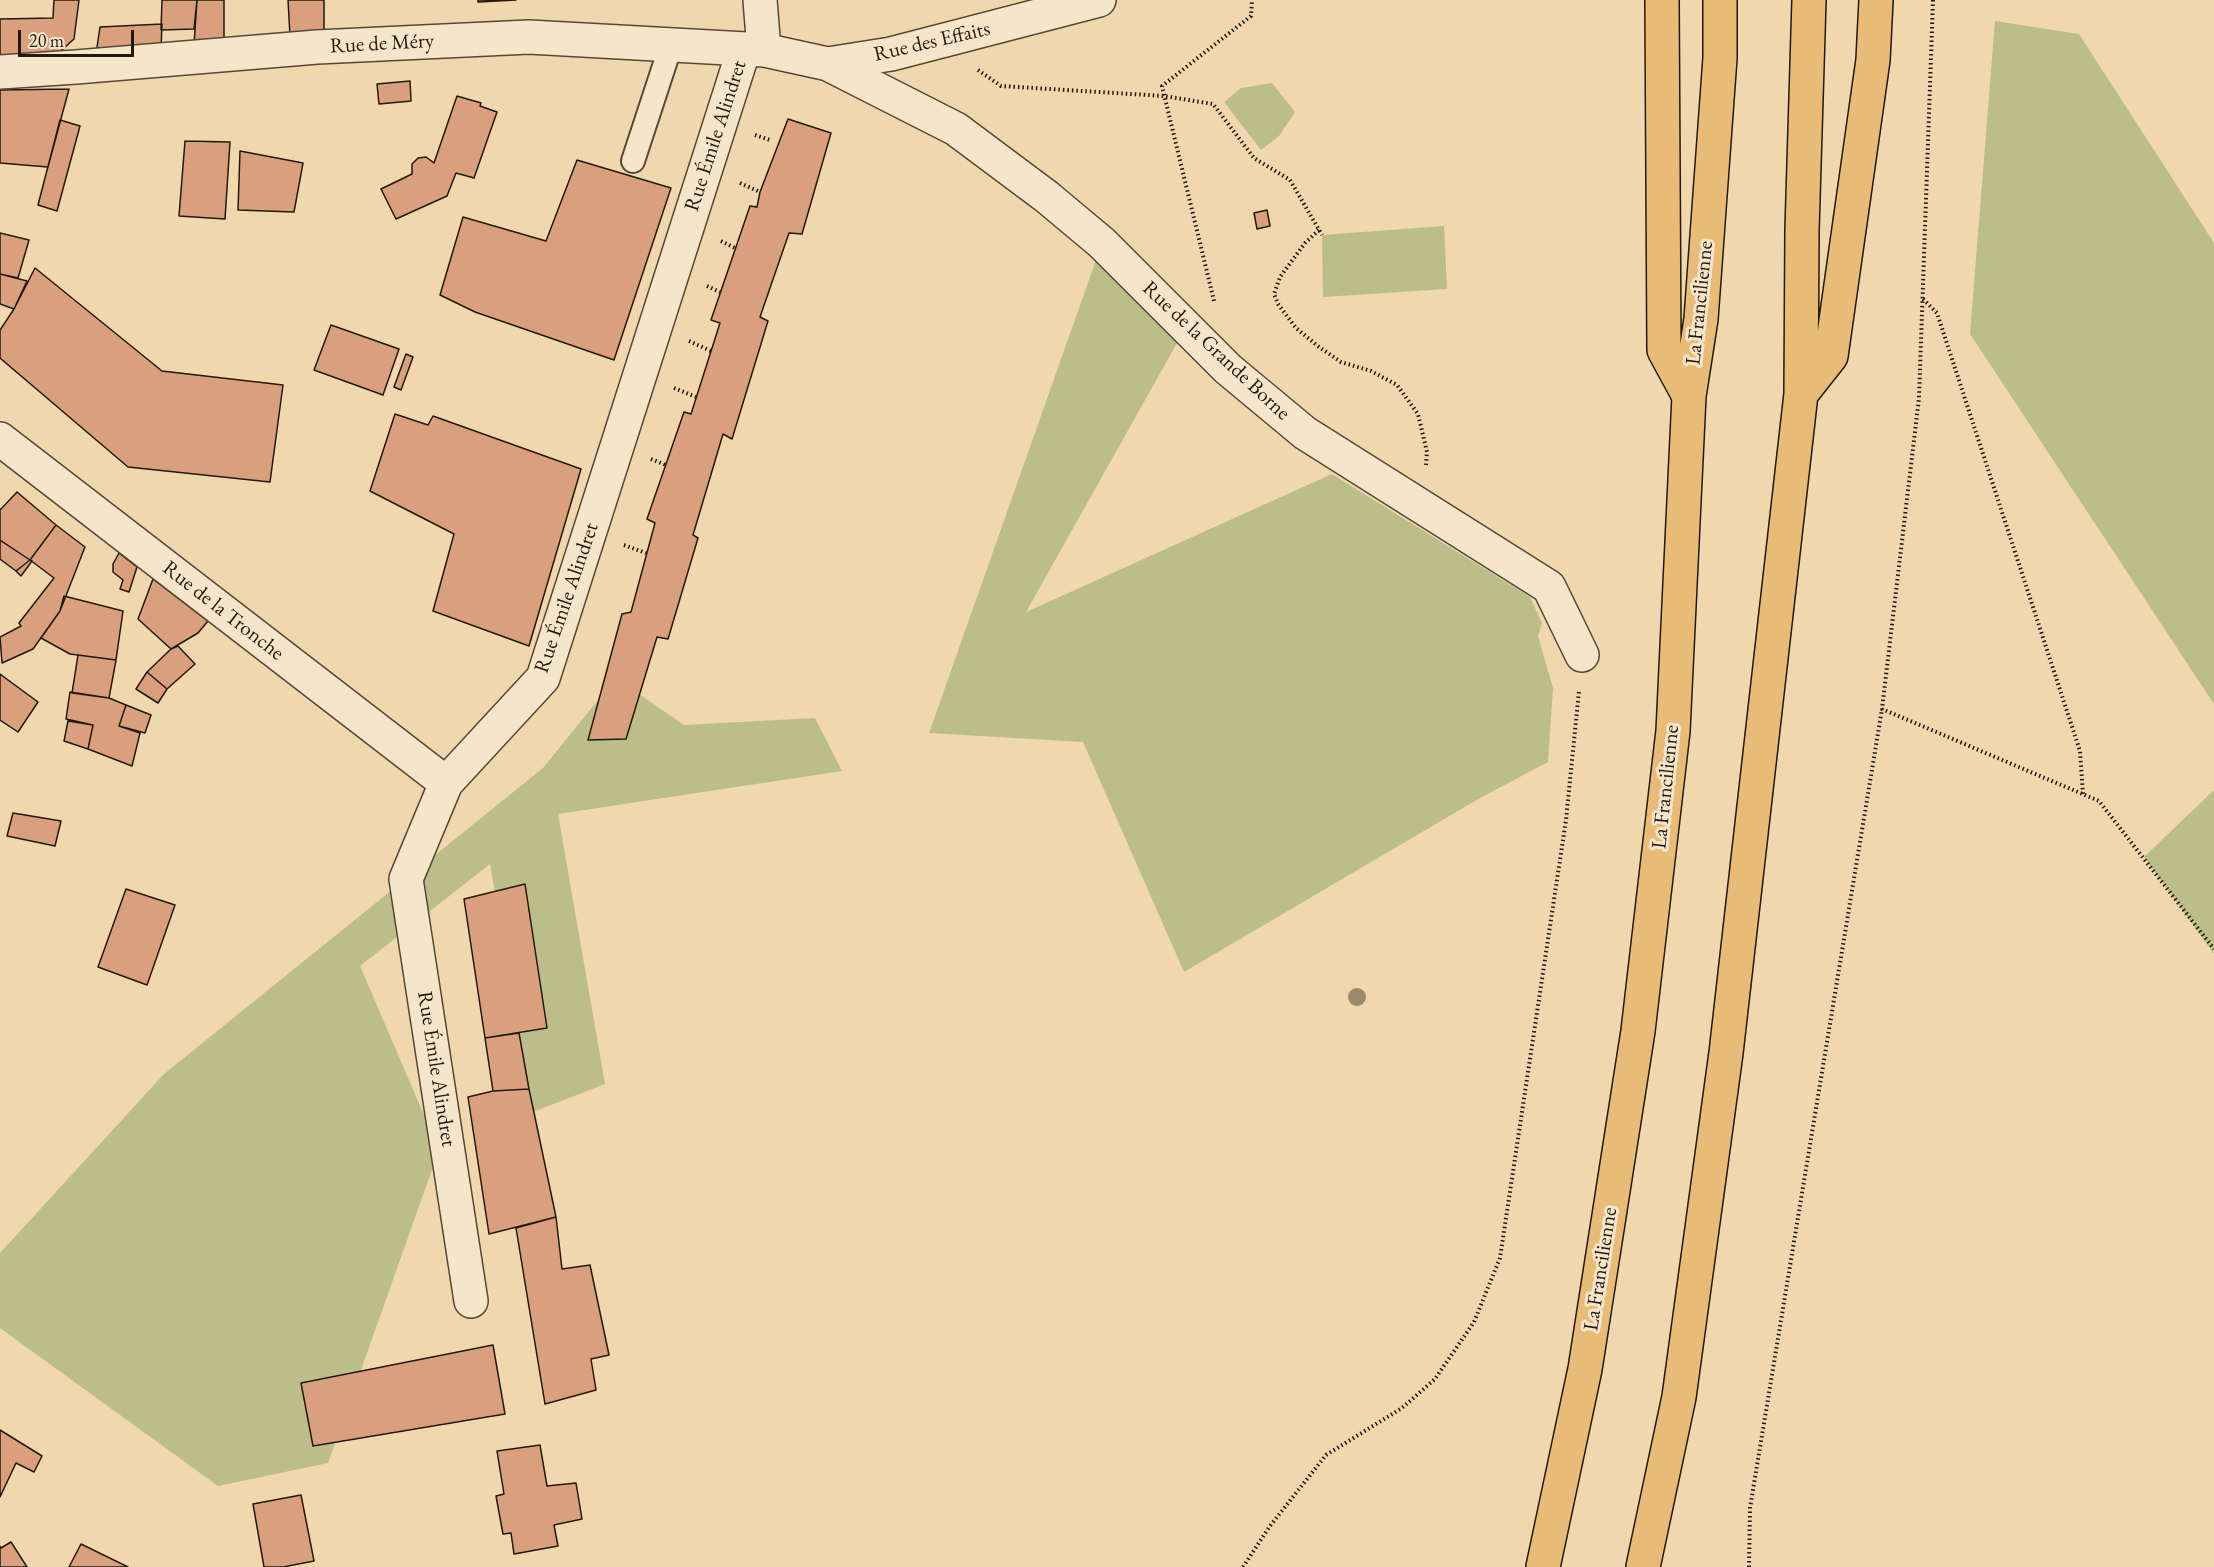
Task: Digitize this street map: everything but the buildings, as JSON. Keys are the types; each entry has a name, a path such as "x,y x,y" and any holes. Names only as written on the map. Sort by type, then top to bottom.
{"highway":[{"path":"1662,0 1664,350 1689,396"},
{"name":"La Francilienne","path":"1543,1567 1585,1369 1638,1031 1673,731 1689,396 1701,319 1720,58 1720,0"},
{"path":"1643,1567 1678,1397 1724,1065 1801,394 1802,230 1809,0"},
{"path":"1801,394 1831,356 1873,60 1876,0"}],"street":[{"path":"754,50 760,0"},
{"name":"Rue des Effaits","path":"754,50 828,64 891,54 1099,0"},
{"name":"Rue de Méry","path":"0,72 76,68 317,47 529,37 754,50"},
{"name":"Rue Émile Alindret","path":"471,1301 406,879 446,783 543,678 754,50"},
{"name":"Rue de la Grande Borne","path":"828,64 957,129 1047,197 1102,243 1228,369 1305,433 1549,587 1582,655"},
{"name":"Rue de la Tronche","path":"0,439 446,783"}],"lane":[{"path":"633,161 671,45"}],"path":[{"path":"1217,311 1162,86 1251,16 1252,0"},
{"path":"1749,1567 1750,1508 1882,710 1919,398 1933,0"},
{"path":"938,42 1001,86 1164,96 1213,104 1254,158 1290,180 1320,232 1305,243 1280,277 1274,294 1278,304 1296,328 1319,347 1341,362 1371,372 1396,385 1418,414 1427,452 1425,475"},
{"path":"1922,298 1937,313 2077,740 2083,794"},
{"path":"1243,1567 1270,1526 1326,1455 1402,1408 1435,1379 1474,1322 1500,1258 1566,820 1582,655"},
{"path":"1882,710 2099,801 2214,949"}],"green space":[{"path":"1995,21 2079,34 2214,243 2214,704 1970,334"},
{"path":"1272,83 1295,112 1279,136 1261,150 1224,102 1241,88"},
{"path":"1444,226 1447,289 1323,297 1322,235"},
{"path":"1102,243 1186,327 1026,612 1332,474 1530,597 1542,623 1538,636 1553,688 1548,762 1480,798 1184,972 1083,742 929,733"},
{"path":"616,678 684,725 815,718 842,771 558,814 605,1084 533,1112 490,864 360,966 439,1150 328,1463 218,1486 0,1328 0,1253 164,1074 543,768"},
{"path":"2214,790 2214,954 2144,857"}]}
